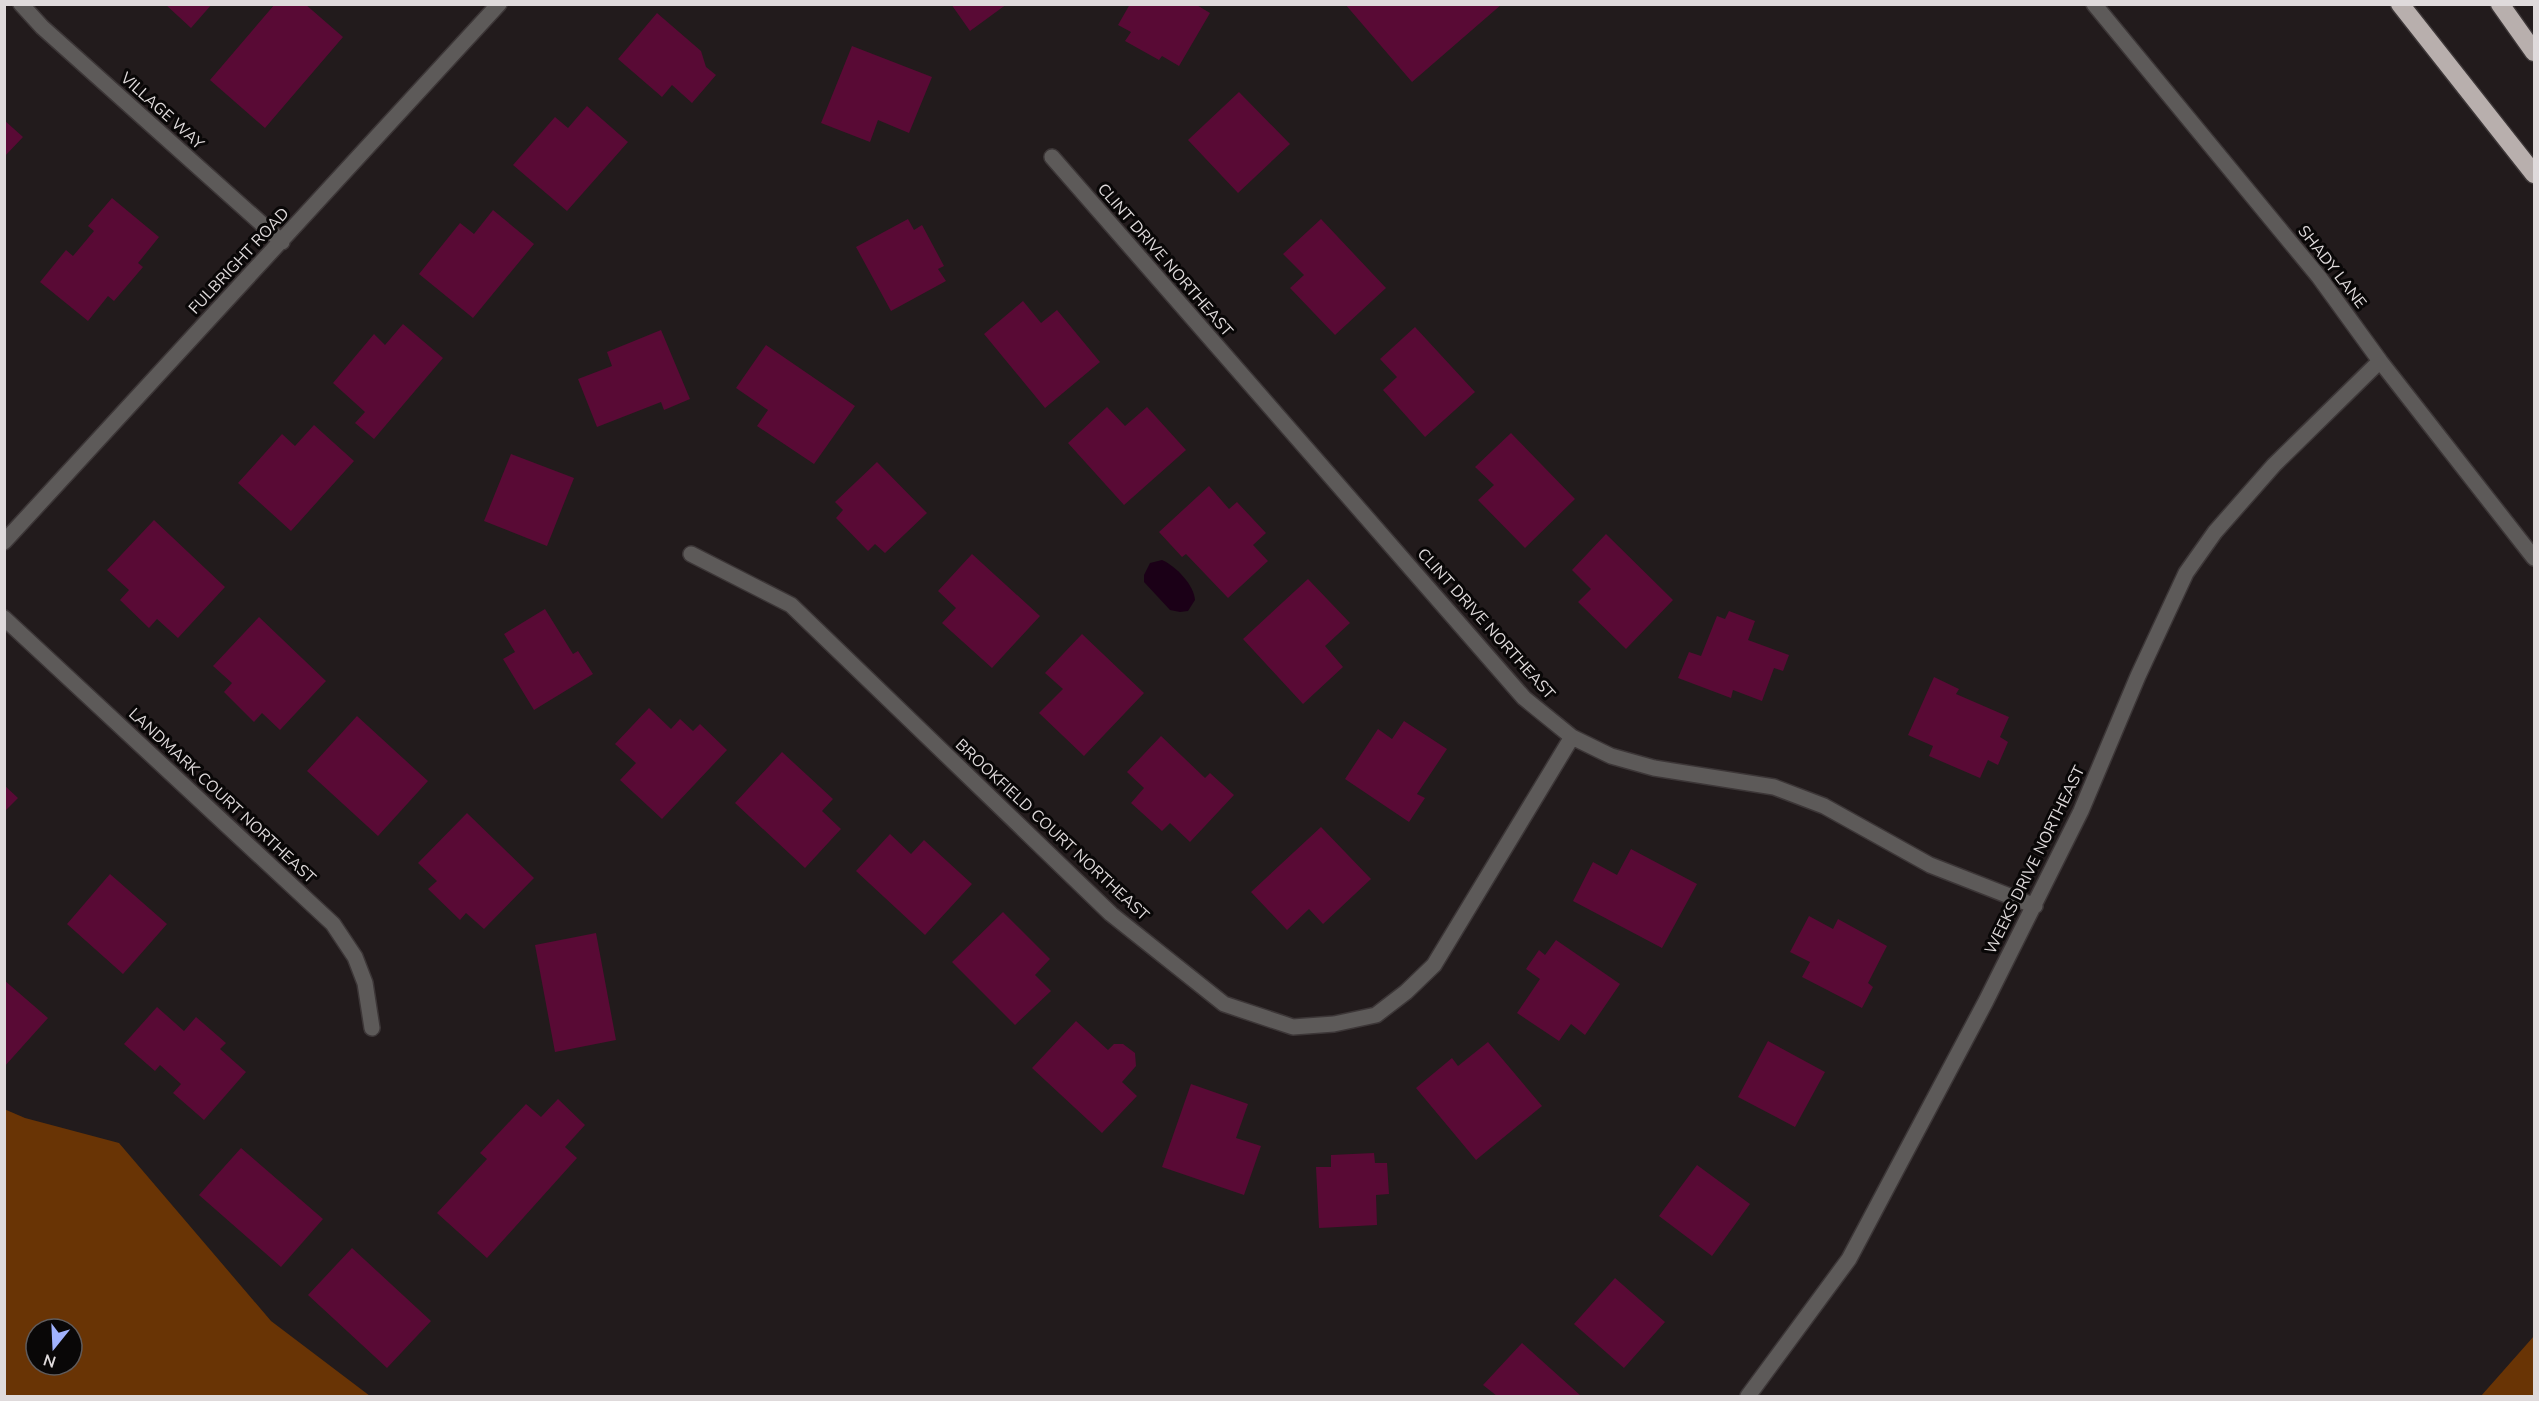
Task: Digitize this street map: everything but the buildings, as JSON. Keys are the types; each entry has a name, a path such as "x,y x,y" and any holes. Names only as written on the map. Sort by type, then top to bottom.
{"highway":[{"path":"2400,4 2535,174"},
{"path":"2500,4 2535,52"}],"street":[{"name":"VILLAGE WAY","path":"21,4 42,27 282,242"},
{"name":"FULBRIGHT ROAD","path":"4,542 499,4"},
{"name":"SHADY LANE","path":"2094,4 2319,277 2380,361 2535,558"},
{"name":"CLINT DRIVE NORTHEAST","path":"1052,157 1524,698 1572,737 1611,756 1654,768 1774,787 1824,806 1930,865 2035,906"},
{"name":"WEEKS DRIVE NORTHEAST","path":"1748,1396 1849,1260 2035,906 2081,811 2138,676 2186,573 2216,532 2274,465 2380,361"},
{"name":"BROOKFIELD COURT NORTHEAST","path":"691,554 791,605 1111,914 1224,1004 1293,1027 1334,1024 1376,1015 1406,992 1434,965 1572,737"},
{"name":"LANDMARK COURT NORTHEAST","path":"4,618 333,924 355,957 365,983 372,1028"}],"shaded area":[{"path":"1162,560 1178,571 1188,582 1195,600 1188,611 1170,610 1144,582 1144,575 1150,563"},
{"path":"4,1109 25,1118 119,1143 271,1321 370,1396 5,1396"},
{"path":"2534,1336 2534,1396 2481,1396"}]}
